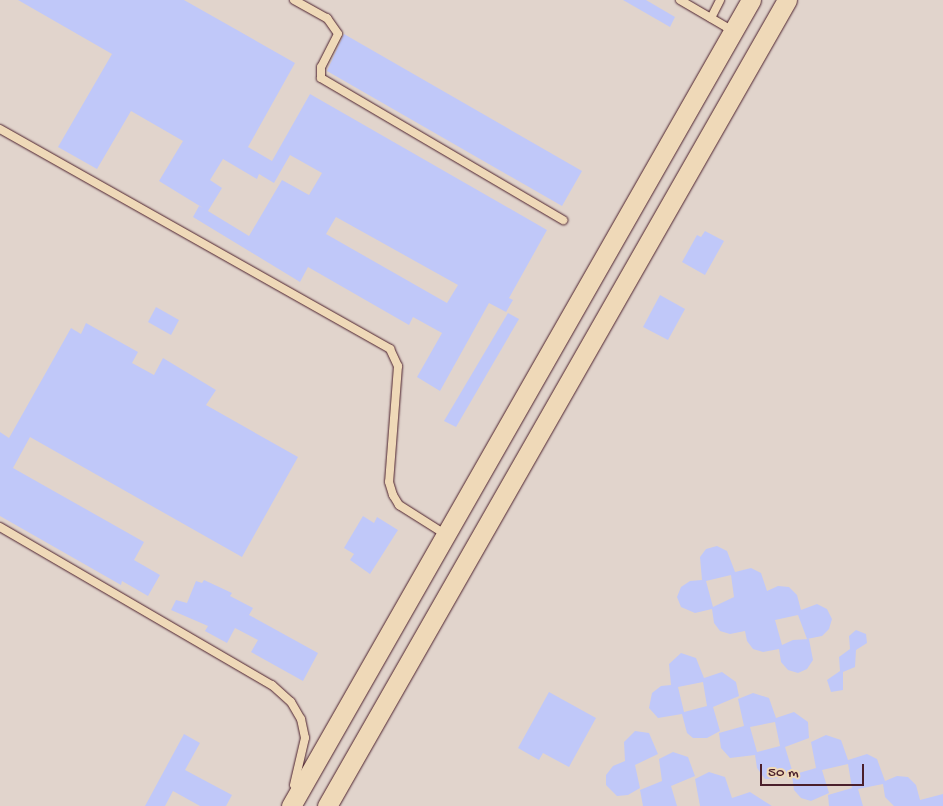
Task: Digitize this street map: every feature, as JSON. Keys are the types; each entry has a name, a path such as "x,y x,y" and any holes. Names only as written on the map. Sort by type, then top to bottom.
{"street":[{"path":"291,806 751,0"},
{"path":"327,806 787,0"}],"lane":[{"path":"294,0 327,18 338,34 321,67 321,78 563,220"},
{"path":"680,0 733,31"},
{"path":"711,18 720,0"},
{"path":"0,129 390,349 398,366 389,482 393,496 399,505 446,534"},
{"path":"0,527 272,685 291,702 301,719 305,738 302,761 285,806"}],"building":[{"path":"18,0 184,0 295,63 248,147 272,161 310,94 547,230 509,298 513,300 506,312 489,303 440,391 417,377 442,333 413,317 409,325 308,267 300,282 193,217 199,206 203,208 159,181 183,141 131,111 97,169 58,147 112,54","holes":["290,155 322,173 309,195 282,180 249,236 208,211 222,188 210,180 223,159 257,179 259,174 274,183","336,217 458,285 447,303 326,234"]},
{"path":"623,0 646,0 675,17 670,27"},
{"path":"344,34 582,171 562,206 327,71"},
{"path":"705,231 724,241 705,275 682,262 697,235 701,237"},
{"path":"660,295 685,309 668,340 643,327"},
{"path":"156,307 179,320 171,335 148,322"},
{"path":"508,313 519,319 456,427 444,421"},
{"path":"86,323 138,352 132,363 154,375 163,358 216,390 206,405 298,457 242,557 30,437 13,468 144,542 134,560 160,575 148,596 122,581 121,585 0,516 0,432 9,438 71,328 81,334"},
{"path":"363,516 374,523 377,517 398,530 370,574 350,560 354,554 344,548"},
{"path":"717,546 727,551 735,572 751,568 761,573 767,591 778,586 789,587 797,595 801,610 817,604 827,609 832,619 829,629 822,636 807,639 798,615 775,620 782,645 793,640 809,639 813,660 807,669 798,673 788,670 781,662 779,649 763,652 753,649 747,641 745,631 730,634 720,631 714,623 712,609 695,613 681,607 677,597 681,587 690,581 702,580 700,557 706,549","holes":["731,575 734,597 713,607 706,581"]},
{"path":"204,580 232,593 230,596 253,608 249,615 318,653 303,681 251,652 258,640 235,628 227,643 205,631 208,626 171,610 176,600 187,603 196,581 202,583"},
{"path":"856,630 866,634 867,643 856,650 855,667 843,672 843,690 831,692 827,680 840,671 839,657 850,649 849,636"},
{"path":"681,653 696,658 704,678 722,672 736,682 739,696 713,707 720,731 707,738 693,738 687,733 682,714 658,718 649,708 652,693 661,686 671,685 669,664","holes":["703,682 707,706 684,712 678,687"]},
{"path":"549,692 596,718 569,767 543,753 539,760 518,748"},
{"path":"753,693 769,698 776,718 794,712 808,722 809,738 785,747 792,770 779,778 765,779 757,768 755,755 730,758 721,748 719,733 744,726 738,699","holes":["775,722 780,746 757,752 750,727"]},
{"path":"635,731 649,733 658,754 635,765 640,788 628,795 617,796 606,785 606,775 613,766 625,761 624,742"},
{"path":"184,734 200,743 185,770 232,795 226,806 200,806 173,791 165,806 145,806"},
{"path":"826,735 841,740 848,760 867,754 877,759 885,781 897,776 908,777 916,785 920,800 943,794 943,806 894,806 885,797 883,784 858,789 863,806 829,806 828,795 852,788 848,764 822,770 829,793 811,801 801,798 794,790 792,775 816,768 811,742"},
{"path":"673,752 688,757 695,776 671,786 677,806 643,806 640,790 662,781 659,759"},
{"path":"709,772 725,777 732,798 750,792 772,806 700,806 695,779"}]}
